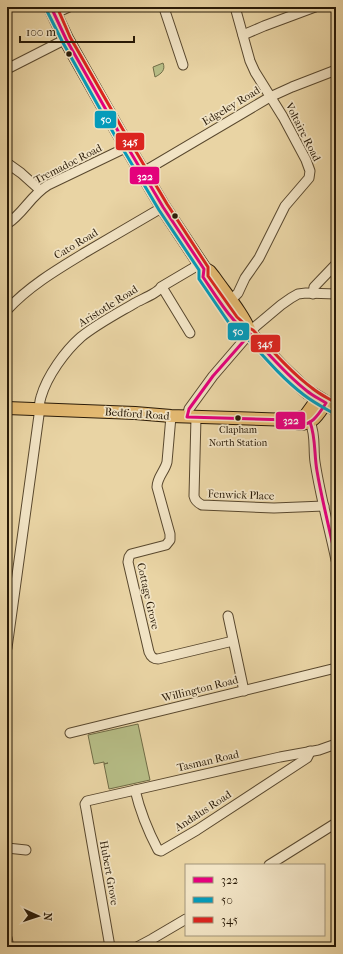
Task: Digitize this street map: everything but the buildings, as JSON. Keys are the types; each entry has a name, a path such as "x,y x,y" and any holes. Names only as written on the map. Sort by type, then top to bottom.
{"highway":[{"path":"53,11 66,39 163,206 202,266 209,272 230,301 250,334"},
{"path":"202,266 203,277 233,320 250,334 304,389 327,403"}],"main road":[{"name":"Bedford Road","path":"7,408 290,420 306,416 327,403"},
{"path":"310,422 318,415 327,403"},
{"name":"Bedford Road","path":"290,420 298,424 306,424 310,422"}],"street":[{"path":"53,11 69,7"},
{"path":"166,7 165,12 183,66"},
{"name":"Voltaire Road","path":"230,301 238,293 245,278 259,258 285,206 310,175 302,153 250,61 234,7"},
{"path":"243,35 314,7"},
{"path":"7,68 66,39"},
{"name":"Edgeley Road","path":"143,172 270,97 336,70"},
{"name":"Tremadoc Road","path":"7,224 20,213 31,198 40,190 122,150 127,146"},
{"path":"7,163 40,190"},
{"name":"Cato Road","path":"7,310 15,301 57,270 163,206"},
{"path":"313,294 314,286 336,264"},
{"name":"Aristotle Road","path":"7,648 40,409 40,399 50,376 62,358 81,337 92,329 140,300 159,291 162,287 202,266"},
{"path":"162,287 190,333"},
{"path":"192,417 189,409 213,376 256,326 294,295 302,293 336,294"},
{"name":"Cottage Grove","path":"171,416 167,462 157,482 157,487 170,534 170,540 166,544 131,554 128,562 150,656 158,660 233,641"},
{"name":"Fenwick Place","path":"192,417 195,481 194,496 195,500 199,504 274,508 324,506"},
{"path":"310,422 314,432 315,462 324,506 333,532 336,560"},
{"path":"228,616 244,691"},
{"name":"Willington Road","path":"70,733 336,668"},
{"name":"Tasman Road","path":"86,802 280,756 319,750 336,744"},
{"name":"Andalus Road","path":"135,790 144,820 158,850 161,851 307,758 310,751"},
{"path":"280,756 284,772"},
{"name":"Hubert Grove","path":"86,802 110,947"},
{"path":"271,864 336,823"},
{"path":"7,848 26,850"},
{"path":"137,947 185,920"},
{"path":"7,938 8,947"}],"green space":[{"path":"163,63 164,68 162,72 155,77 153,67"},
{"path":"138,724 150,780 109,789 104,762 94,764 88,735"}],"transit line":[{"name":"322","path":"51,7 66,39 118,131 163,207 204,269 203,277 218,300 237,324 250,334"},
{"name":"345","path":"57,7 70,37 122,128 167,204 208,267 208,276 237,317 253,330 304,382 336,403"},
{"name":"50","path":"46,9 62,41 114,134 159,210 199,270 199,279 229,323 247,338 274,368 296,389 333,413"},
{"name":"322","path":"250,334 277,364 299,385 326,403 311,421 298,424 289,420 187,417 189,409 213,376 250,334"},
{"name":"322","path":"310,422 319,482 336,560"}],"place":[{"name":"Clapham North Station","path":"238,418"}]}
